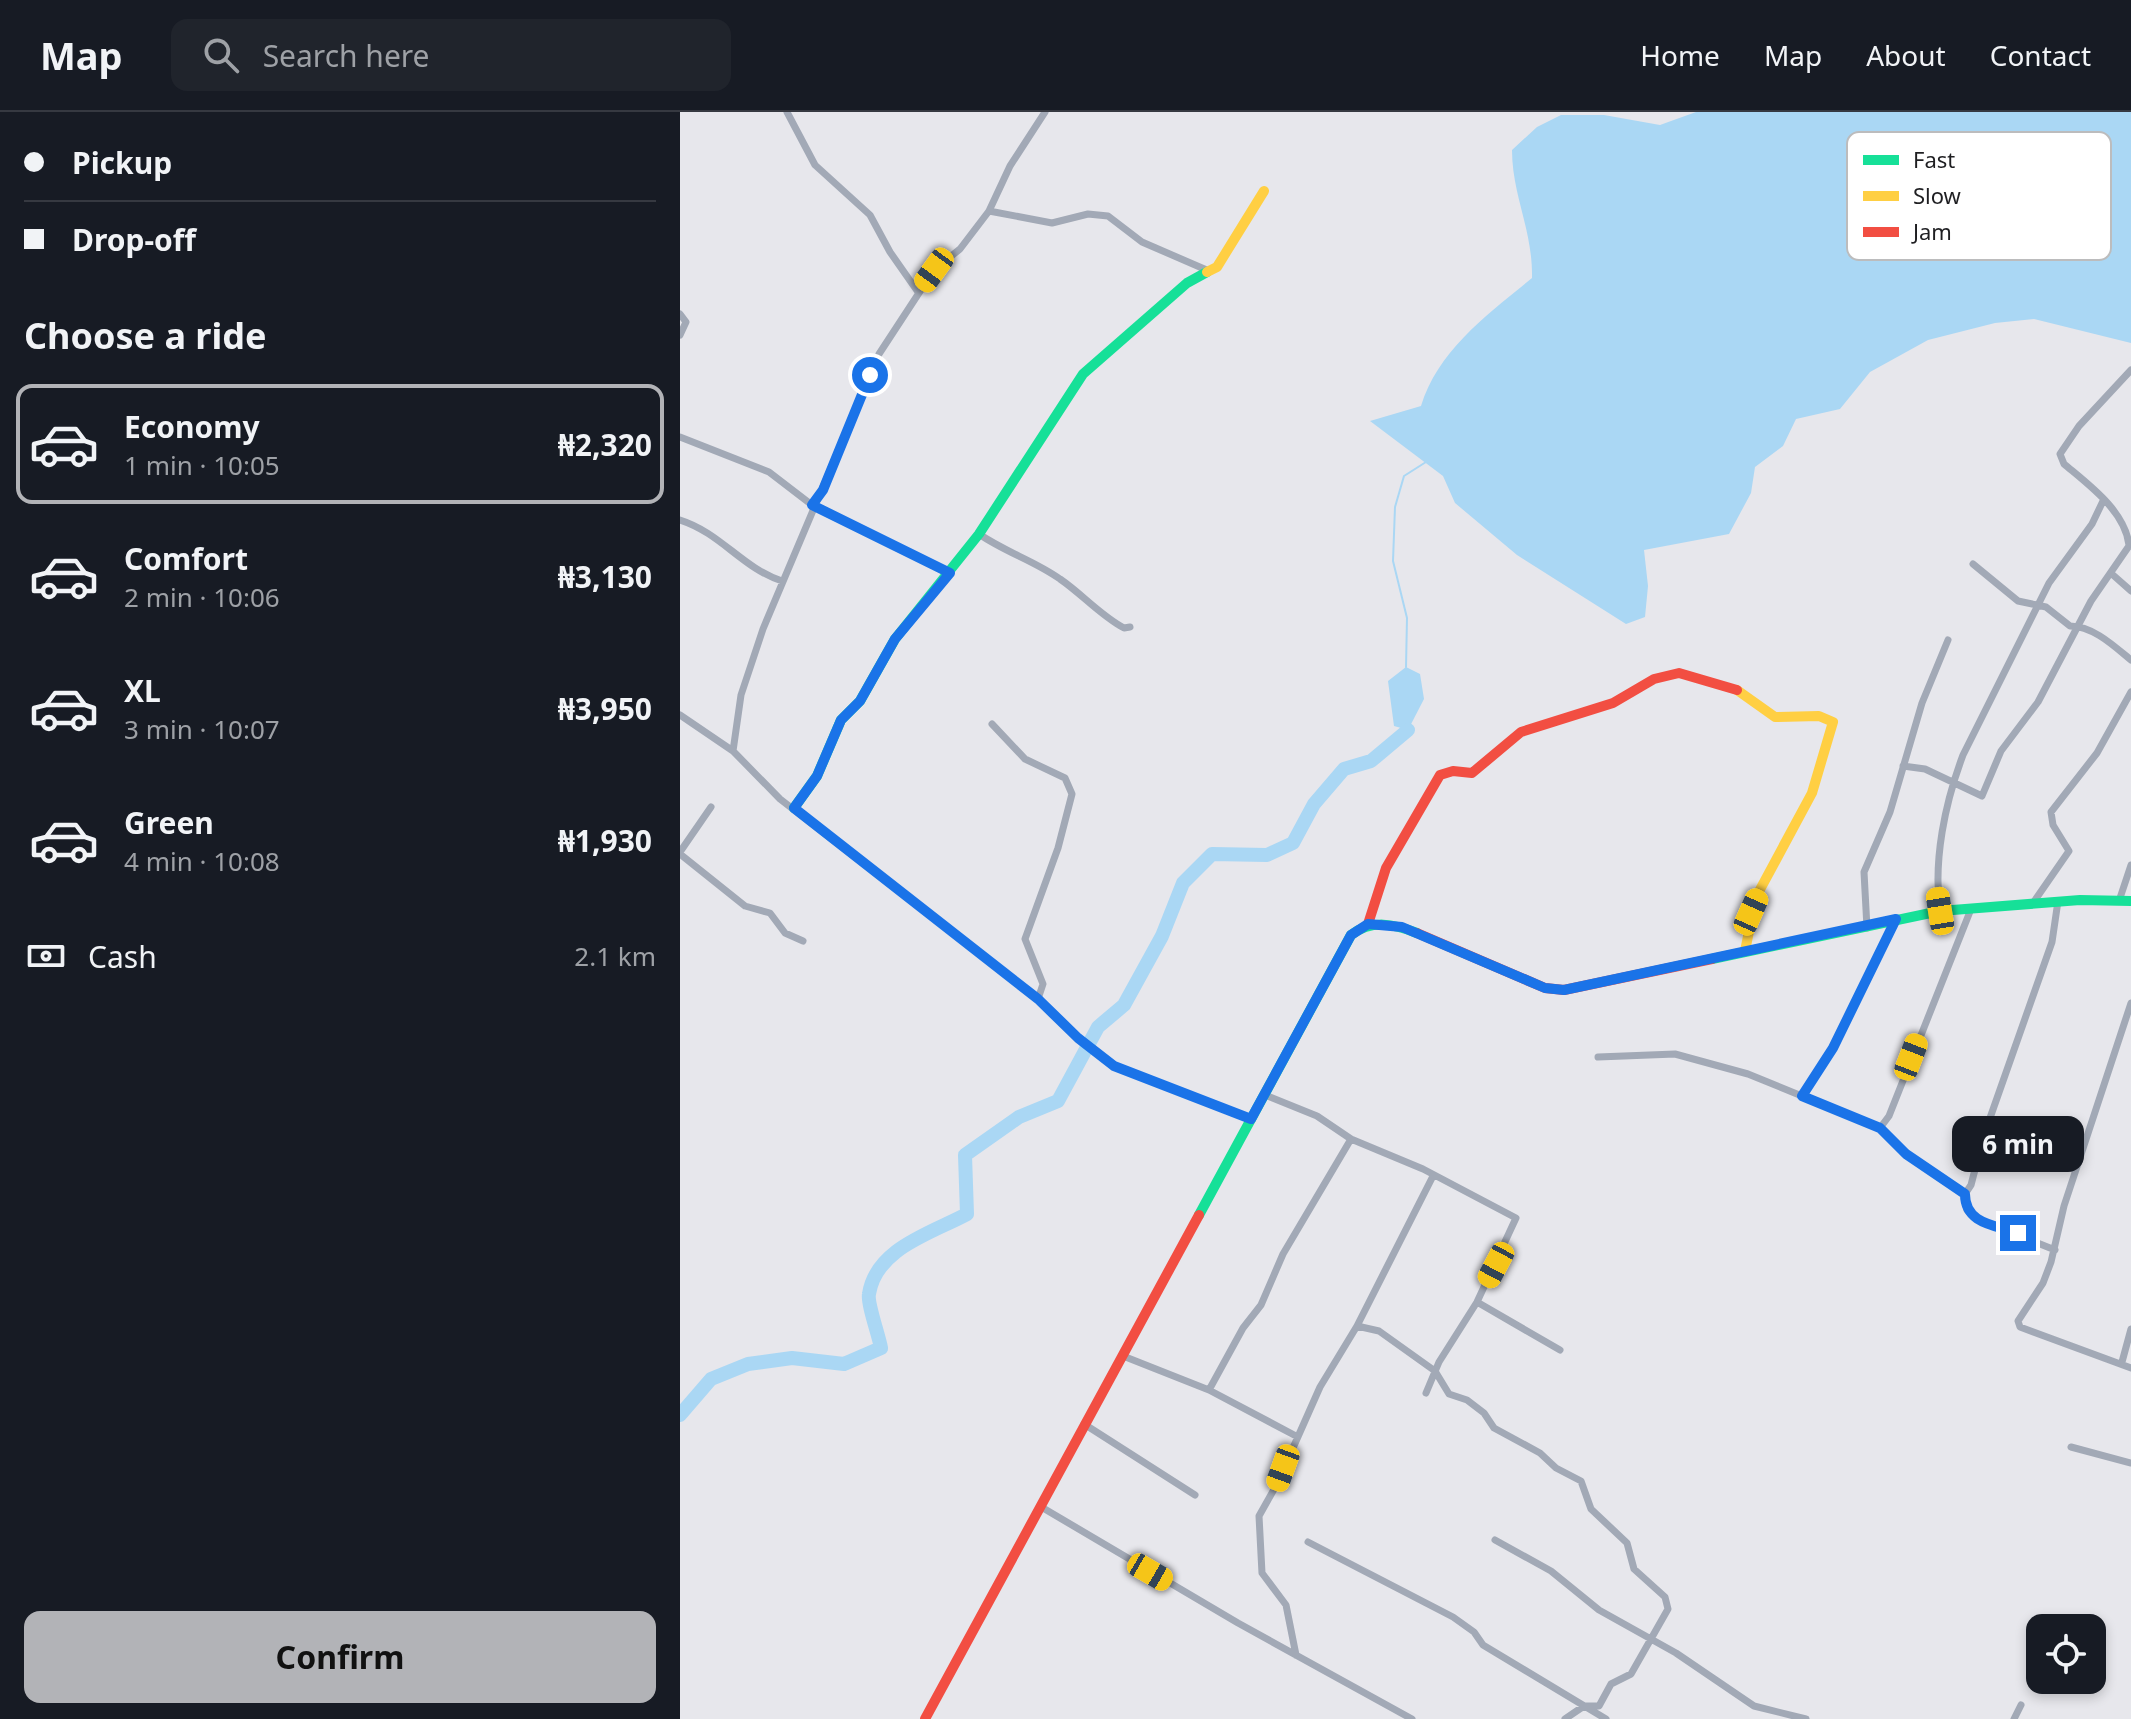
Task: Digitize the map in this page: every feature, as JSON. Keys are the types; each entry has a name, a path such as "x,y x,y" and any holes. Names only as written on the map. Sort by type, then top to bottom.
{"street":[{"path":"787,112 815,165 870,215 890,252 918,292"},
{"path":"733,751 741,695 782,581 879,354 934,270 960,249 989,211 1010,166 1045,112"},
{"path":"794,808 817,776 841,720 860,701 895,639 979,534 1083,374 1187,283 1209,271 1226,255 1236,240 1238,228 1264,191"},
{"path":"989,211 1052,223 1088,214 1108,216 1142,242 1209,271"},
{"path":"680,314 686,322 680,335"},
{"path":"1903,766 1925,769 1982,796 2001,751 2038,702 2081,626 2091,601 2113,575 2130,544 2128,531 2103,501 2064,464 2060,454 2079,426 2131,370"},
{"path":"680,437 769,472 812,505 950,573"},
{"path":"1940,911 1936,874 1953,781 2009,656 2103,501"},
{"path":"680,520 719,539 759,573 782,581"},
{"path":"979,534 998,548 1060,579 1113,622 1124,628 1130,627"},
{"path":"1973,564 2018,601 2046,607 2070,626 2081,626 2102,637 2131,660"},
{"path":"2113,575 2131,591"},
{"path":"1867,928 1864,872 1890,812 1922,703 1948,640"},
{"path":"1368,924 1368,911 1381,879 1440,775 1453,771 1472,773 1521,732 1613,703 1654,679 1679,673 1745,692 1753,703 1775,717 1819,716 1833,722 1817,778 1802,815 1772,865 1751,912 1745,932 1745,951"},
{"path":"2033,903 2069,851 2053,825 2051,812 2097,753 2131,692"},
{"path":"680,715 733,751 794,808 1038,999 1100,1057 1114,1066 1251,1119"},
{"path":"992,724 1025,759 1065,778 1072,794 1058,848 1025,939 1043,984 1038,999"},
{"path":"711,807 680,853 745,906 770,913 785,933 803,941"},
{"path":"2119,901 2131,865"},
{"path":"2055,1250 1975,1218 1967,1210 1965,1194 1971,1185 1984,1135 2052,942 2058,901"},
{"path":"925,1719 1043,1508 1084,1424 1351,935 1368,924 1402,927 1545,988 1564,990 1587,988 1745,951 1940,911 2058,901 2131,901"},
{"path":"1880,1128 1889,1116 1971,909"},
{"path":"1802,1096 1833,1048 1896,919"},
{"path":"2131,1003 2064,1206 2055,1250 2043,1283 2018,1321 2020,1327 2108,1361 2122,1362 2131,1368"},
{"path":"1598,1057 1675,1054 1748,1074 1880,1128 1906,1154 1965,1194"},
{"path":"1265,1095 1317,1116 1351,1139 1516,1218 1477,1302 1435,1371 1426,1393"},
{"path":"1209,1390 1243,1328 1261,1305 1283,1254 1351,1139"},
{"path":"1296,1655 1286,1605 1262,1573 1259,1516 1277,1484 1296,1436 1327,1374 1357,1326 1433,1176"},
{"path":"1477,1302 1560,1350"},
{"path":"1357,1326 1379,1331 1435,1371 1449,1394 1467,1400 1484,1413 1494,1428 1540,1453 1556,1468 1581,1481 1591,1509 1627,1543 1634,1569 1665,1597 1668,1609 1631,1674 1611,1684 1599,1706 1584,1706 1565,1719"},
{"path":"2122,1362 2131,1329"},
{"path":"1123,1356 1209,1390 1296,1436"},
{"path":"1084,1424 1195,1495"},
{"path":"2071,1447 2131,1463"},
{"path":"1043,1508 1412,1719"},
{"path":"1495,1540 1551,1571 1599,1610 1676,1653 1754,1706 1806,1719"},
{"path":"1308,1542 1453,1617 1474,1632 1483,1645 1606,1719"},
{"path":"2014,1719 2021,1705"}],"water":[{"path":"1696,112 2131,112 2131,343 2034,319 1995,323 1928,340 1870,372 1840,409 1796,419 1783,446 1755,467 1751,493 1729,534 1644,550 1648,586 1645,617 1626,624 1517,555 1455,503 1443,476 1370,421 1421,406 1439,367 1452,350 1466,334 1532,278 1512,150 1537,127 1561,115 1604,115 1660,125"},
{"path":"1406,667 1420,674 1424,699 1408,730 1394,726 1388,681"}],"waterway":[{"path":"1406,667 1407,618 1393,561 1395,507 1404,476 1426,462"},
{"path":"680,1415 711,1379 748,1364 792,1358 844,1364 881,1348 869,1294 882,1265 908,1244 967,1214 965,1155 1019,1117 1058,1101 1098,1027 1124,1005 1162,936 1183,883 1212,854 1267,855 1293,843 1314,804 1344,769 1371,761 1408,730"}],"traffic: fast":[{"path":"794,808 817,776 841,720 860,701 895,639 979,534 1083,374 1187,283 1207,272"},
{"path":"1712,959 1940,911 2080,900 2131,901"},
{"path":"1199,1215 1351,935 1375,925 1400,927 1417,933"}],"traffic: slow":[{"path":"1207,272 1217,267 1264,191"},
{"path":"1737,690 1775,717 1819,716 1833,722 1812,793 1756,897 1745,951"}],"traffic: jam":[{"path":"1368,924 1386,868 1440,775 1453,771 1472,773 1521,732 1613,703 1654,679 1679,673 1737,690"},
{"path":"1417,933 1545,988 1564,990 1712,959"},
{"path":"925,1719 1199,1215"}],"route":[{"path":"870,375 823,490 812,505 862,526 950,573 911,616 860,701 841,720 810,790 794,808 1038,999 1100,1057 1114,1066 1211,1106 1251,1119 1351,935 1368,924 1402,927 1545,988 1564,990 1587,988 1745,951 1867,928 1896,919 1833,1048 1811,1087 1802,1096 1880,1128 1924,1168 1965,1194 1967,1210 1975,1218 2018,1233"}]}
